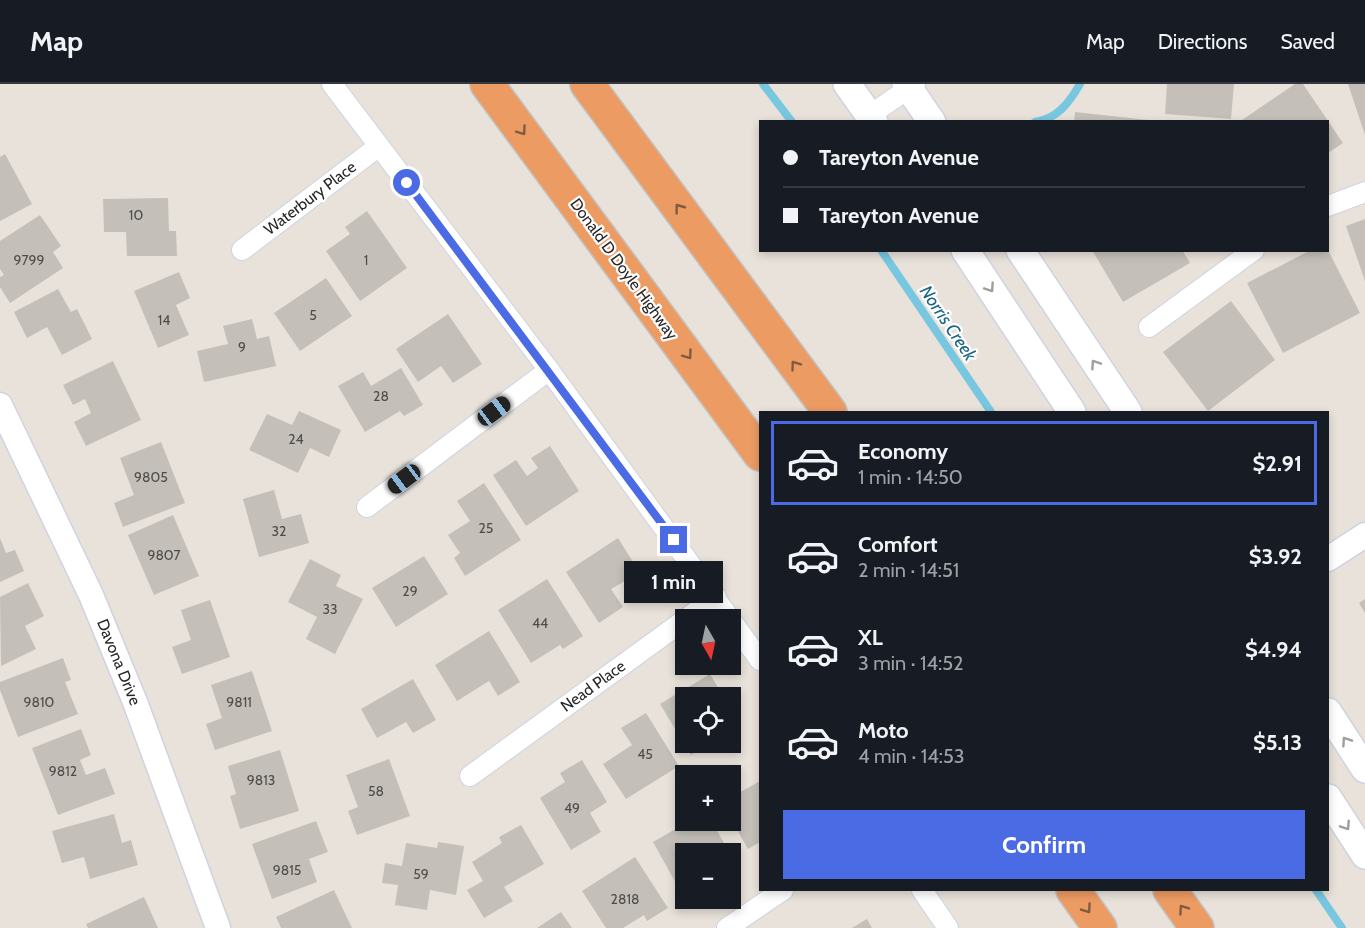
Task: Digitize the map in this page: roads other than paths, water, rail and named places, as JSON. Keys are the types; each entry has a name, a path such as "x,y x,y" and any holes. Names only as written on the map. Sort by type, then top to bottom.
{"highway":[{"name":"Donald D Doyle Highway","path":"487,84 759,453"},
{"path":"587,84 829,411"},
{"path":"1074,891 1100,928"},
{"path":"1171,891 1197,928"}],"main road":[{"path":"847,84 872,118"},
{"path":"910,85 931,120"},
{"path":"966,252 1071,411"},
{"path":"1021,252 1127,411"},
{"path":"1329,714 1365,769"},
{"path":"1329,800 1365,855"}],"street":[{"path":"332,84 549,370 759,659"},
{"path":"872,118 910,85"},
{"name":"Waterbury Place","path":"242,250 379,146"},
{"path":"1329,206 1365,192"},
{"path":"1149,327 1251,252"},
{"path":"367,507 549,370"},
{"name":"Davona Drive","path":"0,405 42,489 113,648 218,928"},
{"path":"1329,558 1365,535"},
{"name":"Nead Place","path":"470,776 716,597"},
{"path":"727,928 782,891"},
{"path":"923,891 948,928"}],"waterway":[{"name":"Norris Creek","path":"763,84 790,120"},
{"path":"1043,120 1062,109 1080,84"},
{"name":"Norris Creek","path":"882,252 990,411"},
{"name":"Norris Creek","path":"1317,891 1342,928"}]}
